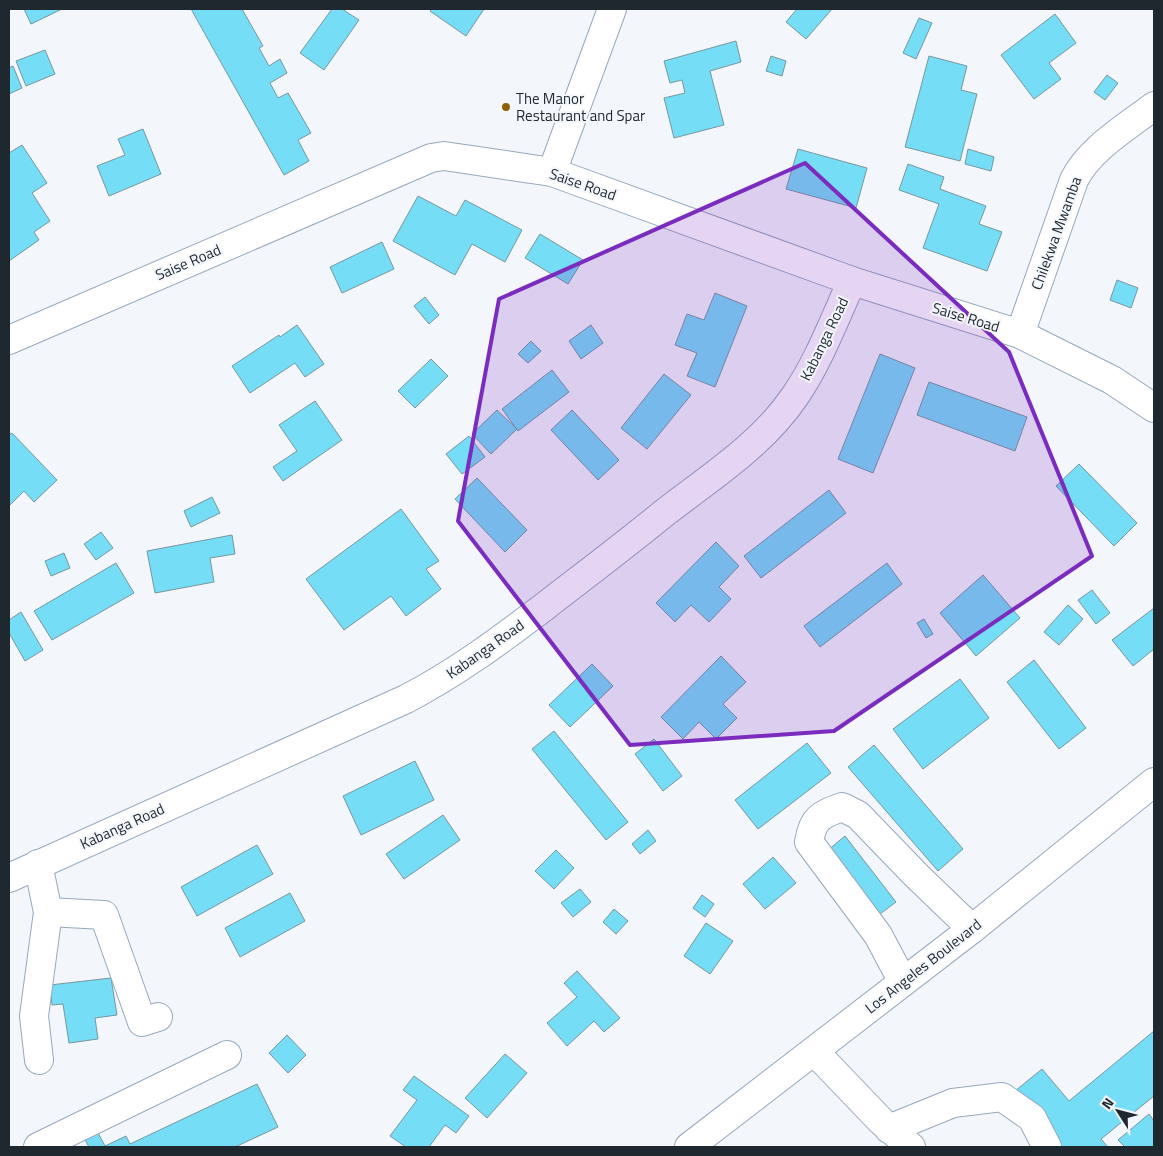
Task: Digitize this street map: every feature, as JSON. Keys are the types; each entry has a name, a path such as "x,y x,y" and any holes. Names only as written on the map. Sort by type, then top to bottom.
{"street":[{"path":"552,172 612,9"},
{"name":"Chilekwa Mwamba","path":"1020,334 1074,180 1080,169 1094,153 1154,106"},
{"name":"Saise Road","path":"9,340 434,157 444,156 552,172 852,281 1020,334 1112,380 1154,408"},
{"name":"Kabanga Road","path":"9,878 406,699 440,681 472,660 602,563 750,446 795,397 816,361 852,281"},
{"name":"Los Angeles Boulevard","path":"689,1147 972,929 1154,782"},
{"path":"903,982 878,935 809,842 811,827 824,813 842,807 858,814 916,876 972,929"},
{"path":"38,864 48,912 34,1016 39,1060"},
{"path":"48,912 104,915 142,1022 158,1017"},
{"path":"814,1050 843,1083 889,1129 911,1147"},
{"path":"42,1146 227,1055"},
{"path":"889,1129 953,1103 1002,1097 1032,1118 1047,1147"}],"highlighted area":[{"path":"805,163 1009,352 1092,556 834,731 630,745 458,521 499,299"}],"building":[{"path":"24,9 62,9 31,24"},
{"path":"191,9 242,9 263,46 259,48 269,66 280,59 287,73 270,83 278,98 288,93 311,133 298,140 309,161 284,175"},
{"path":"332,9 342,9 359,20 324,70 300,53"},
{"path":"432,9 484,9 466,36 430,11"},
{"path":"797,9 832,9 806,39 786,22"},
{"path":"1055,14 1076,43 1049,63 1061,79 1034,99 1001,55"},
{"path":"919,18 932,23 916,59 903,53"},
{"path":"736,41 741,62 710,71 724,125 674,138 664,98 685,93 682,80 670,83 664,61"},
{"path":"45,50 55,74 26,86 16,61"},
{"path":"771,56 786,61 782,76 766,71"},
{"path":"929,56 967,66 961,90 977,94 960,161 905,147"},
{"path":"13,66 22,88 9,94 9,68"},
{"path":"1107,75 1118,83 1105,100 1094,92"},
{"path":"143,129 161,174 109,196 97,166 125,155 118,139"},
{"path":"22,145 47,183 32,193 50,221 34,232 39,240 9,261 9,153"},
{"path":"798,149 867,168 856,208 786,189"},
{"path":"968,149 994,157 991,171 965,164"},
{"path":"908,164 944,177 940,189 986,206 979,224 1002,232 987,271 923,248 939,204 899,190"},
{"path":"418,196 456,216 465,200 522,230 505,262 472,244 455,275 393,241"},
{"path":"540,234 583,260 568,284 525,258"},
{"path":"382,242 394,269 342,293 330,267"},
{"path":"1117,280 1138,288 1131,308 1110,300"},
{"path":"715,293 747,306 715,387 687,376 697,353 675,345 687,314 704,320"},
{"path":"425,297 439,315 429,324 414,306"},
{"path":"297,325 324,364 305,377 295,363 250,393 232,366"},
{"path":"591,325 603,343 581,359 569,341"},
{"path":"531,341 541,351 528,363 518,354"},
{"path":"880,354 915,368 873,473 838,459"},
{"path":"431,359 448,376 415,408 398,391"},
{"path":"552,370 569,392 518,431 502,409"},
{"path":"664,374 691,395 647,449 621,428"},
{"path":"929,382 1027,417 1015,451 917,415"},
{"path":"315,401 342,440 283,481 273,467 297,451 279,425"},
{"path":"497,410 517,429 491,454 472,434"},
{"path":"572,410 619,460 598,480 551,430"},
{"path":"12,433 57,480 34,502 24,491 9,506 9,435"},
{"path":"469,436 485,457 462,474 446,454"},
{"path":"1079,464 1137,523 1114,546 1056,486"},
{"path":"477,478 527,530 505,552 455,499"},
{"path":"829,490 846,513 761,578 744,556"},
{"path":"212,497 220,513 191,527 184,511"},
{"path":"401,509 439,561 426,569 441,589 406,616 391,596 344,630 306,579"},
{"path":"101,532 113,548 96,560 84,544"},
{"path":"232,535 235,554 210,558 214,582 155,593 147,551"},
{"path":"716,542 739,566 719,587 731,599 709,622 691,605 675,622 656,603"},
{"path":"64,553 70,568 51,576 45,561"},
{"path":"116,563 134,593 52,640 34,611"},
{"path":"887,563 902,584 820,647 804,626"},
{"path":"983,575 1020,618 976,656 940,613"},
{"path":"1092,590 1110,613 1096,624 1078,600"},
{"path":"1068,605 1083,619 1059,645 1044,632"},
{"path":"1154,608 1154,649 1133,666 1112,640"},
{"path":"21,612 43,650 25,661 9,633 9,620"},
{"path":"924,619 933,634 926,638 917,623"},
{"path":"721,656 746,682 723,704 737,718 716,739 699,722 683,739 661,717"},
{"path":"1034,660 1086,728 1059,749 1007,682"},
{"path":"592,664 613,686 570,727 549,705"},
{"path":"960,679 989,718 923,769 893,729"},
{"path":"554,731 628,822 606,840 532,749"},
{"path":"654,739 682,776 663,791 635,754"},
{"path":"807,743 831,773 758,829 735,800"},
{"path":"874,745 963,849 938,871 848,767"},
{"path":"415,761 434,800 361,835 343,796"},
{"path":"443,815 460,840 404,879 386,854"},
{"path":"648,830 656,841 640,854 632,844"},
{"path":"845,836 896,902 872,920 822,855"},
{"path":"257,845 273,874 197,916 181,887"},
{"path":"556,850 574,868 554,889 535,871"},
{"path":"773,857 796,883 765,909 743,884"},
{"path":"580,889 591,902 573,917 561,903"},
{"path":"290,893 305,921 240,957 225,928"},
{"path":"702,895 714,904 705,917 693,908"},
{"path":"614,909 628,921 616,934 603,922"},
{"path":"706,923 733,941 710,974 684,956"},
{"path":"577,971 620,1018 604,1032 594,1021 567,1046 547,1023 577,997 564,983"},
{"path":"111,978 117,1015 95,1018 98,1039 69,1043 63,1004 52,1005 50,985"},
{"path":"1154,1031 1154,1096 1101,1139 1108,1147 1061,1147 1015,1091 1042,1069 1069,1101"},
{"path":"287,1035 306,1055 288,1073 269,1053"},
{"path":"505,1054 527,1073 487,1118 465,1098"},
{"path":"414,1076 469,1116 456,1133 445,1125 429,1147 406,1147 390,1136 417,1100 403,1090"},
{"path":"257,1084 278,1127 235,1147 89,1147 83,1136 96,1129 105,1146 126,1136 130,1144"},
{"path":"1149,1114 1154,1121 1154,1147 1125,1147 1118,1140"}],"place":[{"name":"The Manor Restaurant and Spar","path":"506,107"}]}
